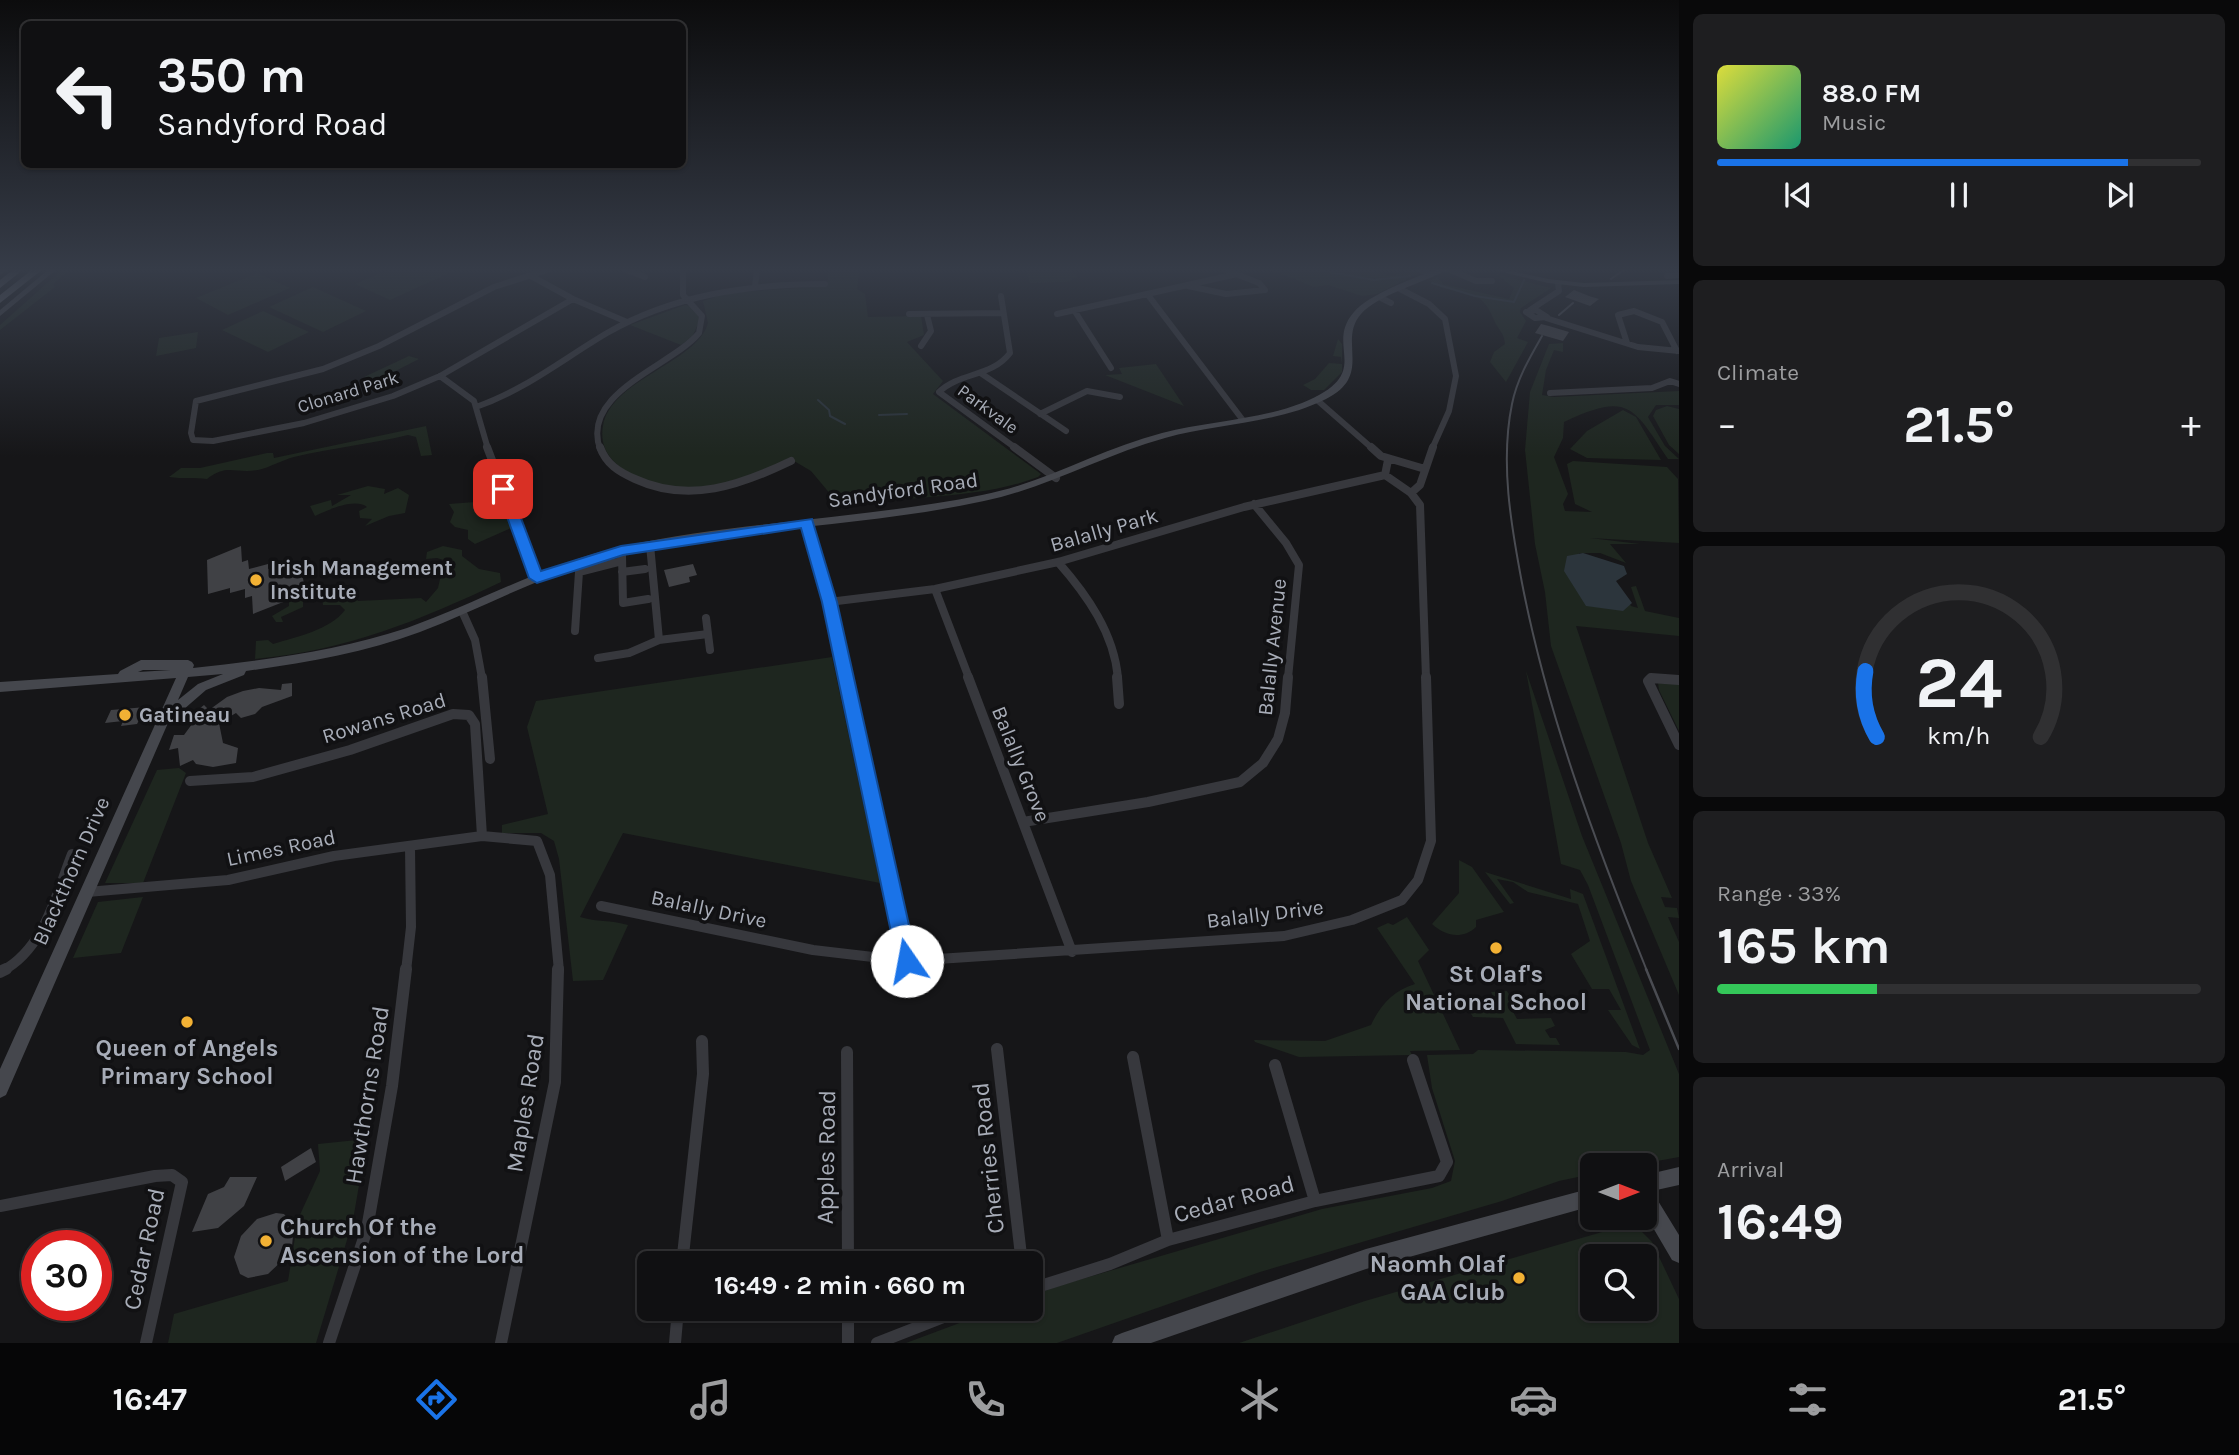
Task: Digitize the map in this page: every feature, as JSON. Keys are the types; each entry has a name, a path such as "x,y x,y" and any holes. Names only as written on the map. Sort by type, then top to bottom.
{"main road":[{"name":"Sandyford Road","path":"0,687 254,667 314,657 380,640 462,611 537,578 622,556 650,545 971,501 1056,478 1152,438 1292,409 1317,400 1338,386 1349,371 1351,332"},
{"name":"Sandyford Road","path":"121,676 141,665 160,663 213,670"},
{"path":"161,723 202,687 254,667"},
{"name":"Blackthorn Drive","path":"0,1089 185,671"},
{"path":"1657,1181 1679,1176"},
{"path":"1122,1343 1366,1259 1580,1201"},
{"path":"1657,1217 1679,1253"}],"street":[{"name":"Clonard Park","path":"407,332 326,368 196,401 191,433 193,440 201,443 349,411 440,376 517,332"},
{"path":"476,407 511,396 551,367 611,332"},
{"path":"699,332 635,381 603,413 597,427 602,454 607,462 631,478 673,492 731,488 747,484 791,461"},
{"path":"921,346 929,338 931,332"},
{"name":"Parkvale","path":"1006,332 1010,353 1007,360 982,374 944,387 939,393 1056,478"},
{"path":"1088,332 1111,368"},
{"path":"1176,332 1242,419"},
{"path":"1388,460 1388,471 1385,475 1411,492 1420,485 1449,411 1456,376 1447,332"},
{"path":"1592,332 1627,344 1678,351"},
{"path":"1623,332 1627,344"},
{"path":"1667,332 1678,351"},
{"name":"Parkvale","path":"982,374 1066,431"},
{"path":"440,376 467,395 476,407 484,439 537,578"},
{"path":"1550,393 1652,388 1670,381 1679,384"},
{"path":"1040,414 1075,398 1086,389 1095,388 1119,397"},
{"path":"1317,400 1388,460 1425,469"},
{"name":"Balally Park","path":"829,602 935,589 1058,562 1254,504 1385,475"},
{"name":"Balally Drive","path":"601,906 813,950 907,961 1284,936 1345,923 1402,902 1412,891 1431,841 1423,561 1419,505 1411,492"},
{"name":"Balally Avenue","path":"1023,821 1148,802 1240,782 1263,763 1278,739 1285,713 1299,565 1286,542 1254,504"},
{"path":"807,523 829,602 907,961"},
{"path":"650,545 659,639"},
{"path":"575,631 579,572 622,556 623,603 649,600"},
{"path":"1058,562 1071,576 1108,637 1115,656 1119,704"},
{"path":"622,572 645,569"},
{"name":"Balally Grove","path":"935,589 1072,952"},
{"path":"462,611 469,620 482,678 490,759"},
{"path":"706,618 710,650"},
{"path":"598,658 629,653 659,639 708,634"},
{"path":"1679,680 1651,678 1648,681 1679,745"},
{"name":"Rowans Road","path":"190,781 253,777 350,750 453,714 469,715 475,724 482,836"},
{"name":"Limes Road","path":"86,892 228,880 334,856 482,836"},
{"name":"Maples Road","path":"482,836 537,841 547,856 559,974 554,1083 501,1343"},
{"name":"Hawthorns Road","path":"329,1343 367,1229 392,1086 411,927 410,846"},
{"path":"0,972 17,963 34,943 72,854"},
{"path":"683,1251 703,1074 702,1041"},
{"name":"Cherries Road","path":"997,1049 1020,1251"},
{"name":"Apples Road","path":"847,1052 848,1251"},
{"path":"1133,1057 1168,1240"},
{"name":"Cedar Road","path":"1043,1285 1110,1264 1168,1240 1315,1201 1439,1176 1447,1162 1413,1060"},
{"path":"1275,1065 1315,1201"},
{"name":"Cedar Road","path":"0,1206 155,1177 172,1175 182,1182 146,1343"},
{"path":"675,1343 677,1321"},
{"path":"848,1321 848,1343"},
{"path":"877,1343 933,1321"}],"shaded area":[{"path":"198,332 196,348 156,356 159,338"},
{"path":"225,332 309,332 268,352"},
{"path":"647,332 695,332 681,345"},
{"path":"704,332 923,332 924,335 907,342 943,381 933,394 1041,474 1014,485 990,490 842,508 811,471 789,458 751,479 702,490 674,488 644,480 617,465 608,454 603,441 603,426 609,410 637,383 672,361"},
{"path":"1501,332 1520,332 1517,338 1528,342 1506,382 1490,362 1494,352 1505,344"},
{"path":"1338,339 1342,344 1342,364 1341,357 1333,356"},
{"path":"1563,343 1563,352 1554,350 1546,370 1542,395 1554,397 1679,391 1679,405 1656,405 1648,417 1665,446 1679,459 1668,459 1637,416 1616,406 1603,407 1564,422 1563,438 1554,457 1568,494 1563,504 1565,511 1592,512 1575,504 1567,464 1573,461 1667,467 1678,479 1679,543 1590,538 1640,544 1610,544 1626,563 1600,553 1579,553 1577,569 1620,588 1631,606 1638,608 1631,587 1636,586 1645,611 1679,618 1679,636 1576,626 1648,843 1672,898 1661,897 1665,907 1677,908 1679,918 1668,917 1679,942 1679,995 1631,881 1621,843 1551,646 1545,592 1535,544 1525,450 1530,392 1549,344"},
{"path":"409,356 419,359 374,382 364,377"},
{"path":"1329,363 1342,364 1342,372 1324,390 1311,390 1303,385 1315,379"},
{"path":"1156,364 1184,406 1105,375 1122,374 1119,368"},
{"path":"1667,406 1679,409 1679,454 1669,445 1653,416 1656,410"},
{"path":"1623,410 1636,417 1661,460 1587,458 1570,449 1587,431"},
{"path":"426,426 432,455 421,456 416,437 408,435 294,457 258,470 220,471 207,479 169,477 181,468 200,468 267,453 273,453 274,458"},
{"path":"368,486 385,489 384,494 398,488 409,495 405,513 365,526 372,519 360,518 359,511 367,507 362,505 342,505 315,516 310,506 331,500 332,506 351,495 337,495"},
{"path":"501,500 511,528 475,544 468,539 468,530 455,527 450,522 454,512 449,504"},
{"path":"443,546 462,550 462,556 479,569 500,573 501,582 382,632 321,649 255,659 256,641 268,640 273,644 292,639 322,628 339,617 345,610 340,605 323,605 322,598 303,601 303,607 281,617 283,622 276,622 272,616 289,606 289,602 323,587 345,585 358,601 421,598 426,602 438,588 440,579 456,564 437,558 426,559 427,552"},
{"path":"1583,553 1624,566 1627,574 1616,581 1632,603 1623,611 1586,606 1564,571 1567,556"},
{"path":"832,657 880,883 623,833 580,917 628,925 603,980 573,981 559,859 554,841 541,833 502,833 502,825 548,814 527,727 536,701"},
{"path":"1526,671 1582,836 1679,1074 1679,1157 1657,1161 1657,1153 1580,1153 1580,1177 1260,1272 1057,1343 906,1343 965,1321 1043,1321 1043,1292 1058,1286 1322,1209 1432,1188 1451,1181 1455,1161 1432,1088 1427,1055 1473,1054 1478,1050 1626,1052 1643,1055 1650,1050 1588,885 1580,870 1561,864"},
{"path":"1658,683 1679,684 1679,731 1659,690"},
{"path":"179,768 186,773 143,883 105,883 157,770"},
{"path":"1459,860 1472,867 1504,912 1476,920 1476,927 1471,931 1454,935 1432,924 1459,893"},
{"path":"1485,872 1571,899 1570,889 1583,894 1640,1049 1632,1045 1608,1010 1621,1010 1609,989 1592,989 1571,954 1590,941 1578,904 1528,892 1513,882 1497,879 1514,903 1510,904"},
{"path":"143,897 121,953 73,958 98,902"},
{"path":"1407,917 1429,950 1418,961 1460,1050 1410,1051 1412,1055 1299,1057 1255,1042 1254,1040 1325,1041 1371,1025 1388,999 1415,984 1377,928 1388,923 1393,925"},
{"path":"1507,991 1516,1007 1511,1008 1517,1019 1551,1018 1555,1026 1545,1030 1550,1038 1556,1038 1560,1045 1516,1044 1503,1018 1473,1017 1468,1009 1499,1008 1491,992"},
{"path":"367,1139 353,1220 316,1343 168,1343 174,1314 288,1281 298,1219 320,1171 318,1144"},
{"name":"Naomh Olaf GAA Club","path":"1609,1230 1640,1230 1653,1244 1580,1244 1580,1321 1657,1321 1657,1253 1679,1299 1679,1343 1239,1343 1365,1301"}],"building":[{"path":"1536,332 1569,332 1563,341"},
{"name":"Irish Management Institute","path":"241,546 242,562 248,560 249,569 268,564 268,569 273,567 274,575 283,573 284,576 302,571 304,585 300,586 301,595 253,614 252,596 245,598 245,589 230,593 230,588 208,594 207,560"},
{"path":"693,564 697,575 689,577 690,582 669,587 664,570"},
{"path":"292,683 292,696 262,707 255,714 241,718 236,713 219,723 223,743 238,748 236,763 213,767 196,764 193,760 180,766 178,748 169,750 174,735 184,735 195,720 188,718 204,705 209,710 227,697 243,691 259,688 281,690 282,684"},
{"name":"Gatineau","path":"146,707 137,724 121,726 123,721 105,723 111,710"},
{"path":"311,1148 316,1162 285,1181 281,1167"},
{"path":"230,1177 257,1177 244,1206 218,1228 192,1232 208,1194 224,1187"},
{"name":"Church Of the Ascension of the Lord","path":"276,1213 284,1214 294,1226 292,1246 286,1257 268,1274 248,1278 240,1274 234,1257 241,1236 257,1219"}],"waterway":[{"path":"818,400 829,410 830,416 845,424"},
{"path":"879,415 907,414"}],"tram line":[{"path":"1542,336 1524,368 1512,404 1507,471 1514,539 1545,682 1575,780 1647,971"},
{"path":"1646,969 1679,1049"}],"place":[{"name":"Irish Management Institute","path":"256,580"},
{"name":"Gatineau","path":"125,715"},
{"name":"St Olaf's National School","path":"1496,948"},
{"name":"Queen of Angels Primary School","path":"187,1022"},
{"name":"Church Of the Ascension of the Lord","path":"266,1241"},
{"name":"Naomh Olaf GAA Club","path":"1519,1278"}],"route":[{"path":"503,489 537,578 595,557 650,545 807,523 829,602 880,850 907,961"}]}
